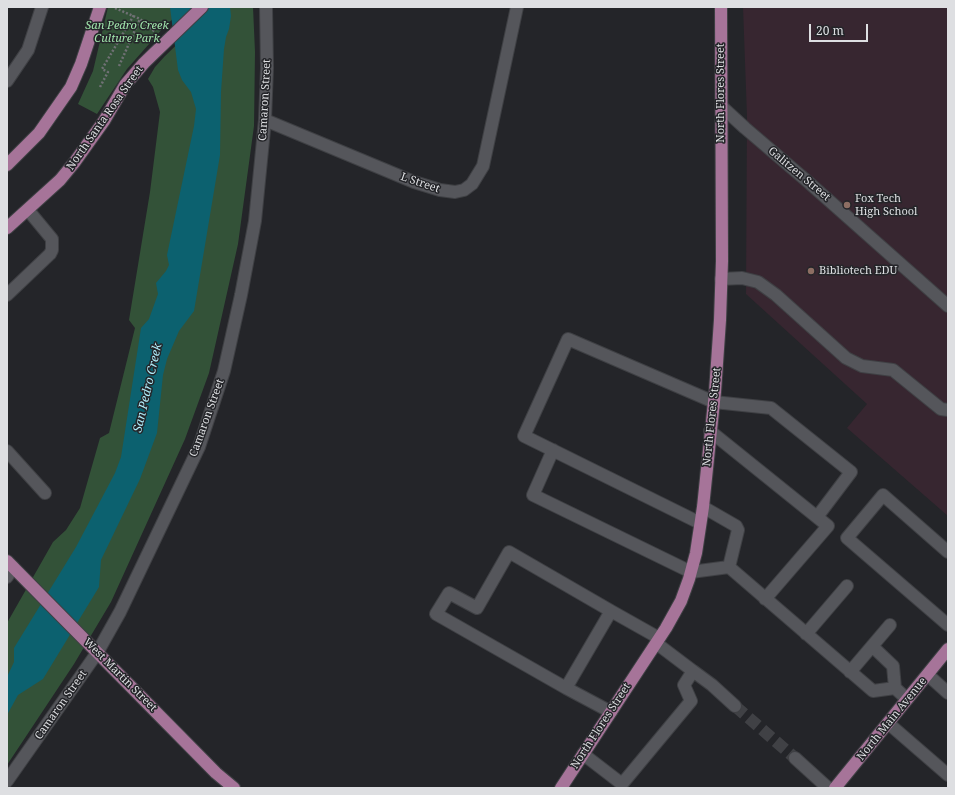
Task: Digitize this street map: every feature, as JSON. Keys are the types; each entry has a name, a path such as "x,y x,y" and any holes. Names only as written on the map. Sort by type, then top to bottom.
{"main road":[{"path":"7,165 39,133 71,87 82,64 100,7"},
{"name":"North Santa Rosa Street","path":"7,228 60,180 104,121 125,85 144,63 202,7"},
{"name":"North Flores Street","path":"561,788 657,641 681,600 696,553 703,507 714,402 720,320 721,7"},
{"name":"West Martin Street","path":"9,568 35,589 216,773 234,788"},
{"name":"North Main Avenue","path":"835,788 948,649"},
{"path":"216,773 224,788"}],"street":[{"path":"7,81 28,50 42,7"},
{"name":"Camaron Street","path":"7,781 97,653 120,612 199,447 224,371 256,221 265,120 267,68 266,7"},
{"name":"L Street","path":"265,120 414,182 440,190 455,192 464,190 472,184 483,166 517,7"},
{"name":"Galitzen Street","path":"721,106 744,128 807,181 948,306"},
{"path":"7,295 50,254 52,250 52,239 28,210"},
{"path":"721,278 742,278 758,282 776,295 846,358 862,366 893,370 941,409 948,410"},
{"path":"700,523 524,436 568,339 714,402 771,408 851,472 817,517"},
{"path":"710,431 828,526 765,598"},
{"path":"553,450 533,495 691,572 729,567 873,691 895,688"},
{"path":"7,451 45,493"},
{"path":"948,552 883,496 847,538 948,625"},
{"path":"703,507 736,526 738,530 729,567"},
{"path":"611,712 436,614 449,593 476,608 509,552 611,611 657,641 712,685 735,706"},
{"path":"806,634 847,586"},
{"path":"566,688 611,611"},
{"path":"850,672 890,625"},
{"path":"872,646 894,666 895,688 906,699"},
{"path":"583,754 620,786 691,702 684,685 693,671"},
{"path":"928,675 948,693"},
{"path":"888,722 948,775"},
{"path":"795,758 828,788"}],"path":[{"path":"113,7 134,15 169,38"},
{"path":"114,75 102,69 134,15"},
{"path":"118,68 140,19"},
{"path":"100,87 108,72"}],"shaded area":[{"name":"Fox Tech High School","path":"743,7 948,7 948,516 847,428 867,404 746,294 747,116"}],"green space":[{"name":"San Pedro Creek Culture Park","path":"108,7 186,7 164,27 127,69 97,114 78,104 93,71"},
{"path":"219,7 253,7 255,52 254,126 238,244 209,373 185,439 111,602 74,664 7,765 7,623 53,542 66,530 80,508 100,438 109,433 135,328 129,320 150,192 160,112 153,87 148,79 155,67 165,56 194,28"}],"water":[{"name":"San Pedro Creek","path":"170,7 230,7 231,16 224,49 221,92 220,155 194,311 179,331 167,359 163,375 157,433 140,479 101,560 99,587 43,679 18,695 7,715 7,677 14,662 14,648 76,547 115,473 121,457 141,328 149,319 158,294 156,283 169,265 167,255 194,126 196,109 191,92 182,80 178,70"}],"tunnel":[{"path":"735,706 795,758"}],"place":[{"name":"Fox Tech High School","path":"847,205"},
{"name":"Bibliotech EDU","path":"811,271"}]}
